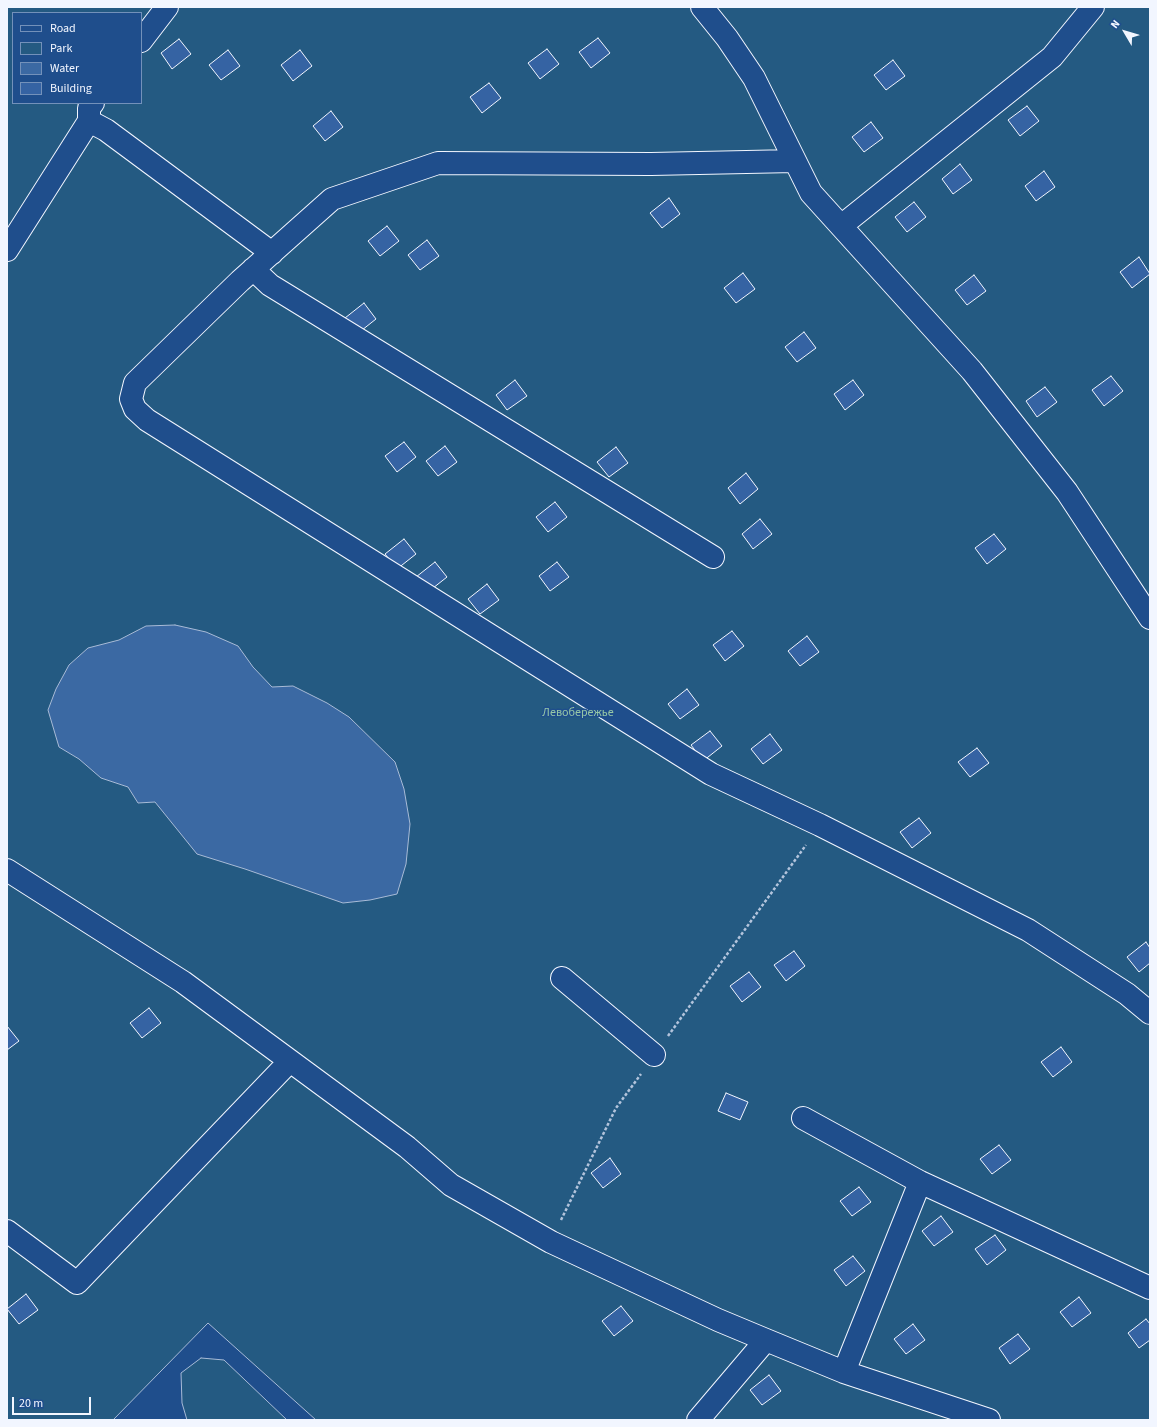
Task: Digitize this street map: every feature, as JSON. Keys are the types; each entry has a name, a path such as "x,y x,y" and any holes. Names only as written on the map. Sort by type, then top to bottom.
{"street":[{"path":"142,40 167,7"},
{"path":"702,7 727,38 754,78 811,193 972,371 1067,492 1150,618"},
{"path":"841,226 1052,57 1093,7"},
{"path":"7,250 91,112 106,130 272,253"},
{"path":"794,161 651,164 438,164 332,199 253,269 135,383 131,399 135,409 147,420 711,774 820,826 1028,930 1127,994 1150,1013"},
{"path":"253,269 270,285 713,557"},
{"path":"7,870 183,982 289,1062 407,1147 451,1185 551,1242 718,1320 844,1372 989,1420"},
{"path":"562,978 654,1055"},
{"path":"7,1230 77,1284 289,1062"},
{"path":"803,1118 920,1182 1150,1288"},
{"path":"844,1372 920,1182"},
{"path":"698,1420 766,1340"}],"path":[{"path":"551,1242 616,1108 820,826"}],"green space":[{"name":"Левобережье","path":"7,7 1150,7 1150,1420 316,1420 208,1323 113,1420 7,1420"},
{"path":"201,1358 224,1360 287,1420 187,1420 182,1403 181,1373"}],"water":[{"path":"175,625 206,632 238,646 253,667 272,687 293,686 327,703 349,717 395,762 404,789 410,824 406,864 397,894 370,900 343,903 197,854 155,802 138,803 128,787 101,778 79,759 59,747 48,710 56,689 69,665 88,648 119,640 146,626"}],"building":[{"path":"598,38 610,53 591,68 579,52"},
{"path":"179,39 191,54 172,69 161,53"},
{"path":"547,49 559,64 540,79 528,63"},
{"path":"228,50 240,66 221,80 209,65"},
{"path":"300,50 312,66 293,81 281,65"},
{"path":"893,60 905,76 886,90 874,75"},
{"path":"489,83 501,98 482,113 470,97"},
{"path":"1027,106 1039,121 1020,136 1008,120"},
{"path":"331,111 343,127 325,141 313,126"},
{"path":"871,122 883,138 864,152 852,137"},
{"path":"960,164 972,180 953,194 942,179"},
{"path":"1044,171 1055,187 1036,201 1025,186"},
{"path":"669,198 680,214 662,228 650,213"},
{"path":"914,202 926,217 907,232 895,217"},
{"path":"387,226 399,241 380,256 368,241"},
{"path":"427,240 439,256 420,270 408,255"},
{"path":"1139,257 1150,274 1132,288 1120,272"},
{"path":"743,273 755,289 736,303 724,288"},
{"path":"974,275 986,291 967,305 955,290"},
{"path":"364,303 376,319 357,334 345,318"},
{"path":"804,332 816,348 797,362 785,347"},
{"path":"1111,376 1123,391 1104,406 1092,390"},
{"path":"515,380 527,396 507,410 496,395"},
{"path":"853,380 864,395 845,410 834,394"},
{"path":"1045,387 1057,402 1037,417 1026,401"},
{"path":"404,442 416,457 397,472 385,456"},
{"path":"445,446 457,462 438,476 426,461"},
{"path":"616,447 628,463 609,477 597,462"},
{"path":"746,473 758,489 740,504 728,488"},
{"path":"555,502 567,517 548,532 536,517"},
{"path":"760,519 772,534 753,549 742,534"},
{"path":"994,534 1006,549 987,564 975,548"},
{"path":"404,539 416,554 397,569 385,554"},
{"path":"435,562 447,577 428,592 416,577"},
{"path":"557,562 569,577 550,591 539,576"},
{"path":"487,584 499,600 480,614 468,599"},
{"path":"732,631 744,646 725,661 713,645"},
{"path":"807,636 819,652 800,666 788,651"},
{"path":"687,689 699,705 680,719 668,704"},
{"path":"710,731 722,746 703,761 691,745"},
{"path":"770,734 782,750 763,764 751,749"},
{"path":"977,748 989,763 970,777 958,762"},
{"path":"919,818 931,833 912,848 900,832"},
{"path":"1146,942 1150,948 1150,963 1139,972 1127,957"},
{"path":"794,951 805,966 786,981 774,965"},
{"path":"749,972 761,987 742,1002 730,986"},
{"path":"149,1008 161,1023 142,1038 130,1023"},
{"path":"7,1026 19,1041 7,1050"},
{"path":"1061,1047 1072,1062 1053,1077 1041,1062"},
{"path":"726,1093 748,1102 740,1120 718,1111"},
{"path":"999,1145 1011,1160 992,1174 980,1159"},
{"path":"610,1158 621,1174 603,1188 591,1173"},
{"path":"859,1187 871,1202 852,1216 840,1201"},
{"path":"941,1216 953,1232 934,1246 922,1231"},
{"path":"995,1235 1006,1250 987,1265 975,1249"},
{"path":"853,1256 865,1271 846,1286 834,1270"},
{"path":"26,1294 38,1310 19,1324 7,1309"},
{"path":"1079,1297 1091,1313 1072,1327 1060,1312"},
{"path":"621,1306 633,1321 614,1336 602,1321"},
{"path":"1146,1319 1150,1324 1150,1340 1139,1348 1128,1333"},
{"path":"913,1324 925,1340 906,1354 894,1339"},
{"path":"1018,1334 1030,1349 1010,1364 999,1348"},
{"path":"769,1375 781,1391 762,1405 750,1390"}]}
